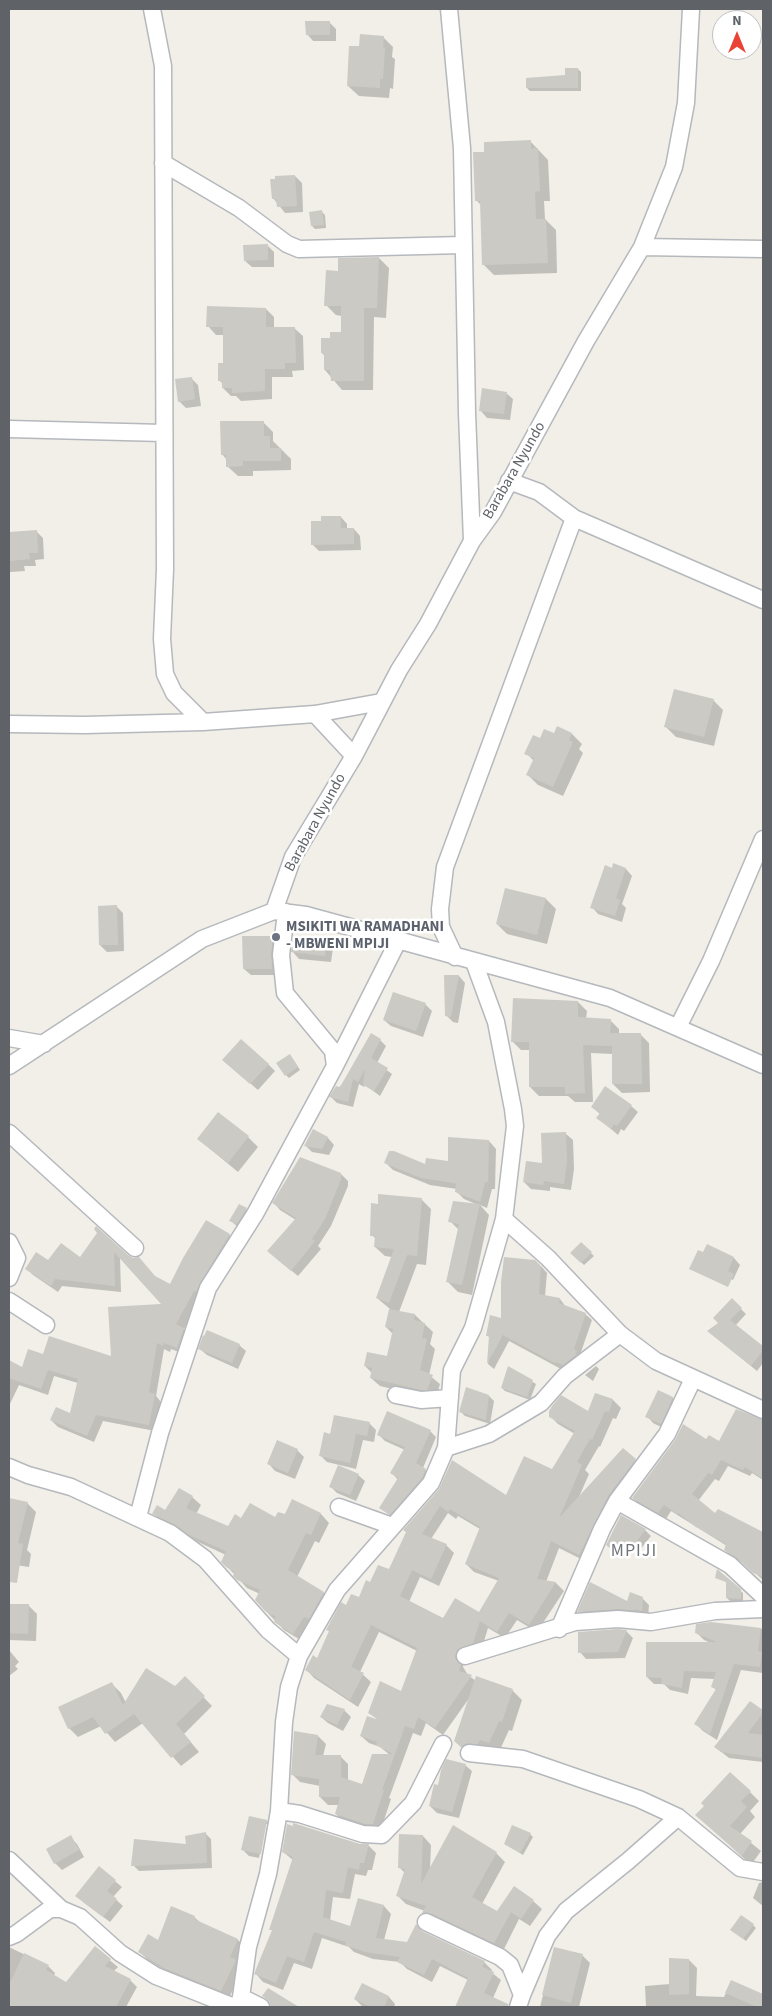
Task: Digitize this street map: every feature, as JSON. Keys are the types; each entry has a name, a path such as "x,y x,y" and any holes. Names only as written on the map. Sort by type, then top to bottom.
{"street":[{"path":"152,9 163,66 165,569 162,639 165,674 174,693 203,722"},
{"path":"449,9 462,148 472,541"},
{"name":"Barabara Nyundo","path":"335,1066 333,1051 286,994 281,955 280,912 293,857 354,756 381,702 428,624 472,541 493,512 586,341 642,247 674,167 686,104 691,9"},
{"path":"163,163 239,208 287,244 299,249 463,244"},
{"path":"642,247 763,249"},
{"path":"9,429 163,432"},
{"path":"509,481 539,492 574,518 763,600"},
{"path":"455,957 441,927 440,910 445,866 574,518"},
{"path":"9,724 85,725 203,722 315,714 381,702"},
{"path":"315,714 354,756"},
{"path":"678,1026 711,961 763,839"},
{"path":"9,1066 202,939 280,912 306,915 610,998 678,1026 763,1065"},
{"path":"138,1517 160,1432 208,1288 255,1214 335,1066 398,941"},
{"path":"238,2004 248,1947 268,1874 279,1811 284,1722 289,1687 299,1656 337,1590 431,1482 446,1448 452,1370 473,1328 504,1219 515,1126 496,1022 474,962"},
{"path":"9,1038 44,1044"},
{"path":"9,1133 135,1248"},
{"path":"504,1219 548,1258 620,1334 656,1361 763,1410"},
{"path":"9,1242 17,1258 9,1278"},
{"path":"9,1301 46,1325"},
{"path":"446,1448 489,1434 541,1403 565,1376 620,1334"},
{"path":"558,1629 602,1529 617,1501 666,1434 693,1379"},
{"path":"396,1395 421,1400 450,1398"},
{"path":"9,1466 28,1475 71,1486 170,1533 205,1559 268,1630 299,1656"},
{"path":"617,1501 730,1565 763,1596"},
{"path":"339,1507 392,1526"},
{"path":"465,1656 558,1629 575,1622 618,1618 651,1622 715,1611 763,1609"},
{"path":"279,1811 300,1814 364,1834 382,1834 413,1803 443,1744"},
{"path":"470,1753 524,1759 639,1799 678,1817 740,1868 763,1872"},
{"path":"520,2001 547,1936 566,1911 678,1817"},
{"path":"9,1860 61,1909 80,1917 120,1953 156,1976 238,2004 261,2007"},
{"path":"9,1937 50,1910 61,1909"},
{"path":"426,1922 500,1957 510,1965 520,2001"}],"building":[{"path":"305,21 330,21 330,35 306,35"},
{"path":"360,34 384,36 383,79 380,79 380,88 347,86 349,46 359,46"},
{"path":"565,68 578,68 578,88 526,88 526,78 565,75"},
{"path":"531,140 531,149 538,148 540,191 535,192 536,219 546,219 548,263 482,265 480,201 475,201 473,152 484,152 484,142"},
{"path":"295,175 297,206 277,207 276,199 272,199 270,179 275,179 275,176"},
{"path":"322,210 324,225 311,226 309,212"},
{"path":"268,244 268,260 244,261 243,245"},
{"path":"379,257 377,308 364,308 364,381 331,381 330,370 324,370 324,353 321,353 321,338 330,338 330,332 341,332 341,306 324,306 326,270 338,271 338,258"},
{"path":"207,306 266,308 266,327 295,327 296,363 285,363 285,369 265,369 265,391 232,393 232,388 222,388 222,381 218,381 218,363 223,363 223,327 206,327"},
{"path":"192,377 195,399 178,402 175,379"},
{"path":"482,388 507,392 504,414 479,411"},
{"path":"220,421 264,421 264,436 270,436 270,448 281,448 281,461 243,461 243,466 226,467 226,455 221,455"},
{"path":"321,516 341,516 341,528 354,528 354,544 311,545 311,521 321,521"},
{"path":"37,530 38,553 29,553 30,559 9,561 9,532"},
{"path":"674,689 714,699 704,737 664,727"},
{"path":"557,726 572,733 569,740 573,742 553,787 526,775 534,758 524,754 533,735 540,738 544,729 554,733"},
{"path":"613,863 626,868 616,898 620,900 615,916 590,908 605,865 612,868"},
{"path":"505,888 546,898 537,935 496,924"},
{"path":"117,905 118,945 99,945 98,906"},
{"path":"242,936 273,936 272,969 243,969"},
{"path":"293,936 327,940 325,956 291,952"},
{"path":"444,975 459,975 451,1017 445,1016"},
{"path":"393,992 426,1003 416,1031 383,1020"},
{"path":"513,998 578,1001 578,1017 611,1019 610,1033 641,1033 642,1084 612,1084 612,1046 583,1045 585,1093 565,1094 565,1087 529,1087 529,1042 511,1042"},
{"path":"371,1033 381,1039 371,1058 388,1068 374,1091 363,1085 365,1069 358,1082 353,1079 348,1102 329,1097 336,1086 340,1087"},
{"path":"241,1039 269,1064 250,1084 222,1060"},
{"path":"290,1054 298,1067 285,1076 276,1063"},
{"path":"605,1086 632,1105 617,1126 614,1124 611,1129 596,1118 600,1113 591,1107"},
{"path":"218,1112 249,1136 228,1163 197,1139"},
{"path":"313,1129 328,1137 322,1149 304,1146"},
{"path":"566,1132 567,1162 564,1184 544,1181 543,1185 523,1182 526,1161 542,1163 541,1133"},
{"path":"448,1137 489,1140 488,1182 485,1182 480,1202 455,1192 456,1184 454,1183 421,1178 384,1163 389,1151 394,1151 425,1164 426,1158 448,1161"},
{"path":"300,1157 341,1173 341,1179 325,1219 312,1239 315,1241 291,1271 267,1251 296,1218 272,1203"},
{"path":"378,1194 422,1198 417,1256 407,1255 389,1303 376,1298 394,1249 374,1247 375,1236 370,1236 371,1203 378,1204"},
{"path":"453,1201 480,1204 462,1285 446,1282 459,1224 448,1222"},
{"path":"239,1204 247,1208 237,1224 229,1221"},
{"path":"206,1220 230,1234 196,1292 194,1291 176,1324 184,1328 177,1348 164,1343 163,1346 157,1343 149,1392 155,1394 149,1425 96,1415 87,1436 50,1420 56,1407 70,1413 78,1379 48,1370 41,1389 9,1378 9,1360 22,1367 28,1349 43,1354 49,1336 111,1356 108,1307 161,1304 114,1252 115,1286 55,1279 51,1286 25,1269 36,1252 48,1260 61,1243 80,1257 97,1233 94,1229 96,1226 128,1255 133,1258 139,1257 155,1276 170,1284"},
{"path":"581,1242 592,1252 581,1263 570,1253"},
{"path":"707,1244 734,1257 728,1271 734,1274 728,1287 689,1269 698,1250 703,1252"},
{"path":"504,1257 535,1260 541,1266 539,1294 560,1298 559,1303 586,1313 574,1349 577,1351 575,1353 577,1354 563,1365 555,1363 503,1335 487,1364 489,1336 486,1336 490,1315 501,1318 501,1282"},
{"path":"732,1298 742,1308 730,1320 763,1346 763,1350 751,1366 707,1331 718,1323 713,1318"},
{"path":"389,1309 415,1314 414,1320 425,1323 422,1338 427,1339 420,1370 433,1375 427,1390 370,1378 372,1368 364,1366 367,1352 387,1356 393,1329 385,1327"},
{"path":"207,1330 240,1344 232,1363 198,1349"},
{"path":"508,1366 533,1380 527,1397 501,1388"},
{"path":"466,1387 489,1395 486,1420 459,1412"},
{"path":"658,1390 673,1397 661,1424 645,1417"},
{"path":"595,1393 613,1399 609,1412 605,1411 592,1440 590,1439 577,1462 582,1465 559,1518 623,1448 636,1459 608,1496 579,1555 551,1541 537,1579 556,1582 529,1625 509,1613 497,1632 480,1621 473,1643 457,1650 455,1658 461,1665 459,1671 472,1675 435,1728 418,1717 414,1729 405,1726 382,1790 384,1790 373,1824 365,1824 335,1814 340,1797 319,1797 319,1779 291,1775 294,1731 318,1735 315,1755 341,1755 341,1777 362,1784 372,1754 393,1754 376,1745 377,1742 360,1736 367,1716 379,1720 368,1713 380,1681 401,1691 417,1648 371,1625 351,1667 364,1673 350,1700 305,1670 313,1655 317,1658 329,1631 326,1630 341,1602 346,1605 351,1594 359,1597 366,1580 370,1582 378,1565 389,1569 406,1532 403,1530 439,1489 452,1460 506,1495 524,1456 552,1469 575,1431 549,1417 549,1411 561,1395 588,1411","holes":["440,1506 448,1512 450,1509 480,1527 465,1564 499,1578 479,1612 455,1598 443,1618 400,1596 412,1570 431,1579 447,1544 422,1534"]},
{"path":"736,1409 763,1420 763,1479 745,1467 743,1470 721,1460 712,1475 708,1473 692,1494 715,1513 718,1509 763,1532 763,1577 753,1573 737,1558 724,1550 726,1544 696,1527 678,1513 664,1505 658,1513 632,1498 675,1440 683,1424 706,1439 709,1435 719,1441"},
{"path":"387,1411 431,1430 416,1463 426,1469 422,1478 390,1515 379,1508 398,1478 390,1473 405,1447 377,1435"},
{"path":"334,1415 370,1422 367,1436 356,1434 350,1463 319,1456 324,1432 330,1434"},
{"path":"277,1440 298,1449 288,1473 267,1464"},
{"path":"338,1465 359,1474 350,1495 329,1487"},
{"path":"179,1488 193,1496 186,1508 228,1526 235,1514 241,1518 250,1503 275,1517 278,1512 285,1514 292,1499 321,1513 311,1535 306,1533 288,1570 324,1592 309,1619 304,1617 293,1634 274,1622 276,1617 265,1611 255,1600 260,1590 237,1580 233,1576 235,1572 221,1562 226,1551 187,1534 174,1524 152,1514 157,1505 165,1510"},
{"path":"9,1498 28,1502 18,1543 23,1544 17,1583 9,1582"},
{"path":"621,1515 646,1529 633,1546 627,1542 617,1554 606,1545"},
{"path":"717,1569 741,1589 741,1599 726,1598 726,1582 715,1578"},
{"path":"590,1582 627,1601 630,1592 643,1597 642,1611 617,1609 577,1612"},
{"path":"9,1604 29,1604 28,1634 9,1633"},
{"path":"711,1622 761,1628 758,1651 762,1652 760,1667 734,1664 710,1734 694,1724 716,1689 711,1687 716,1672 684,1671 682,1688 661,1684 662,1678 646,1677 646,1642 717,1642 695,1633 696,1624"},
{"path":"627,1630 618,1652 578,1653 578,1632"},
{"path":"146,1668 175,1686 185,1676 205,1696 176,1724 191,1742 171,1758 134,1714 105,1734 93,1717 68,1729 58,1707 112,1682 123,1705"},
{"path":"476,1676 513,1689 502,1722 499,1721 489,1743 480,1740 478,1744 465,1744 461,1747 454,1741"},
{"path":"750,1701 763,1710 763,1713 748,1733 763,1735 763,1758 721,1752 714,1747"},
{"path":"327,1704 345,1709 337,1725 320,1717"},
{"path":"446,1759 466,1764 452,1812 429,1806 434,1784 438,1785 441,1770"},
{"path":"730,1772 751,1791 741,1801 747,1807 730,1826 752,1841 742,1856 695,1815 704,1806 701,1803"},
{"path":"249,1816 267,1820 261,1854 241,1850"},
{"path":"293,1823 360,1844 369,1844 364,1863 360,1863 359,1870 348,1867 343,1893 326,1890 323,1917 350,1926 358,1898 384,1905 376,1938 407,1942 416,1924 422,1931 485,1961 482,1967 494,1972 484,1993 508,2004 508,2007 455,2007 468,1978 432,1959 424,1975 397,1962 400,1957 365,1952 345,1945 346,1942 314,1932 304,1962 287,1956 276,1983 254,1974 272,1930 269,1930 293,1857 282,1852 287,1824 293,1826"},
{"path":"453,1825 497,1852 472,1897 497,1911 514,1886 534,1900 521,1919 511,1912 494,1943 430,1913 422,1913 426,1906 396,1896 405,1869 398,1868 399,1834 423,1835 421,1884"},
{"path":"512,1825 531,1833 520,1853 504,1844"},
{"path":"206,1832 207,1863 131,1866 134,1839 186,1844 185,1836"},
{"path":"71,1835 79,1850 54,1864 46,1849"},
{"path":"99,1866 116,1880 107,1891 117,1899 103,1917 75,1896"},
{"path":"171,1906 195,1916 194,1919 238,1939 230,1957 236,1960 221,1991 164,1968 138,1952 148,1934 158,1940"},
{"path":"741,1915 754,1924 743,1939 730,1930"},
{"path":"95,1946 111,1959 105,1966 131,1979 116,2007 9,2007 9,1985 24,1953 49,1965 46,1970 66,1982"},
{"path":"554,1947 583,1954 571,2003 542,1995"},
{"path":"669,1958 689,1959 689,1994 669,1995"},
{"path":"731,1980 763,1994 763,2007 757,2007 725,1993"},
{"path":"362,1983 389,1996 384,2007 370,2007 354,1999"},
{"path":"268,1988 299,2007 271,2007 269,2001 262,1996"}],"place":[{"name":"MSIKITI WA RAMADHANI - MBWENI MPIJI","path":"276,937"}],"district":[{"name":"MPIJI","path":"634,1552"}]}
